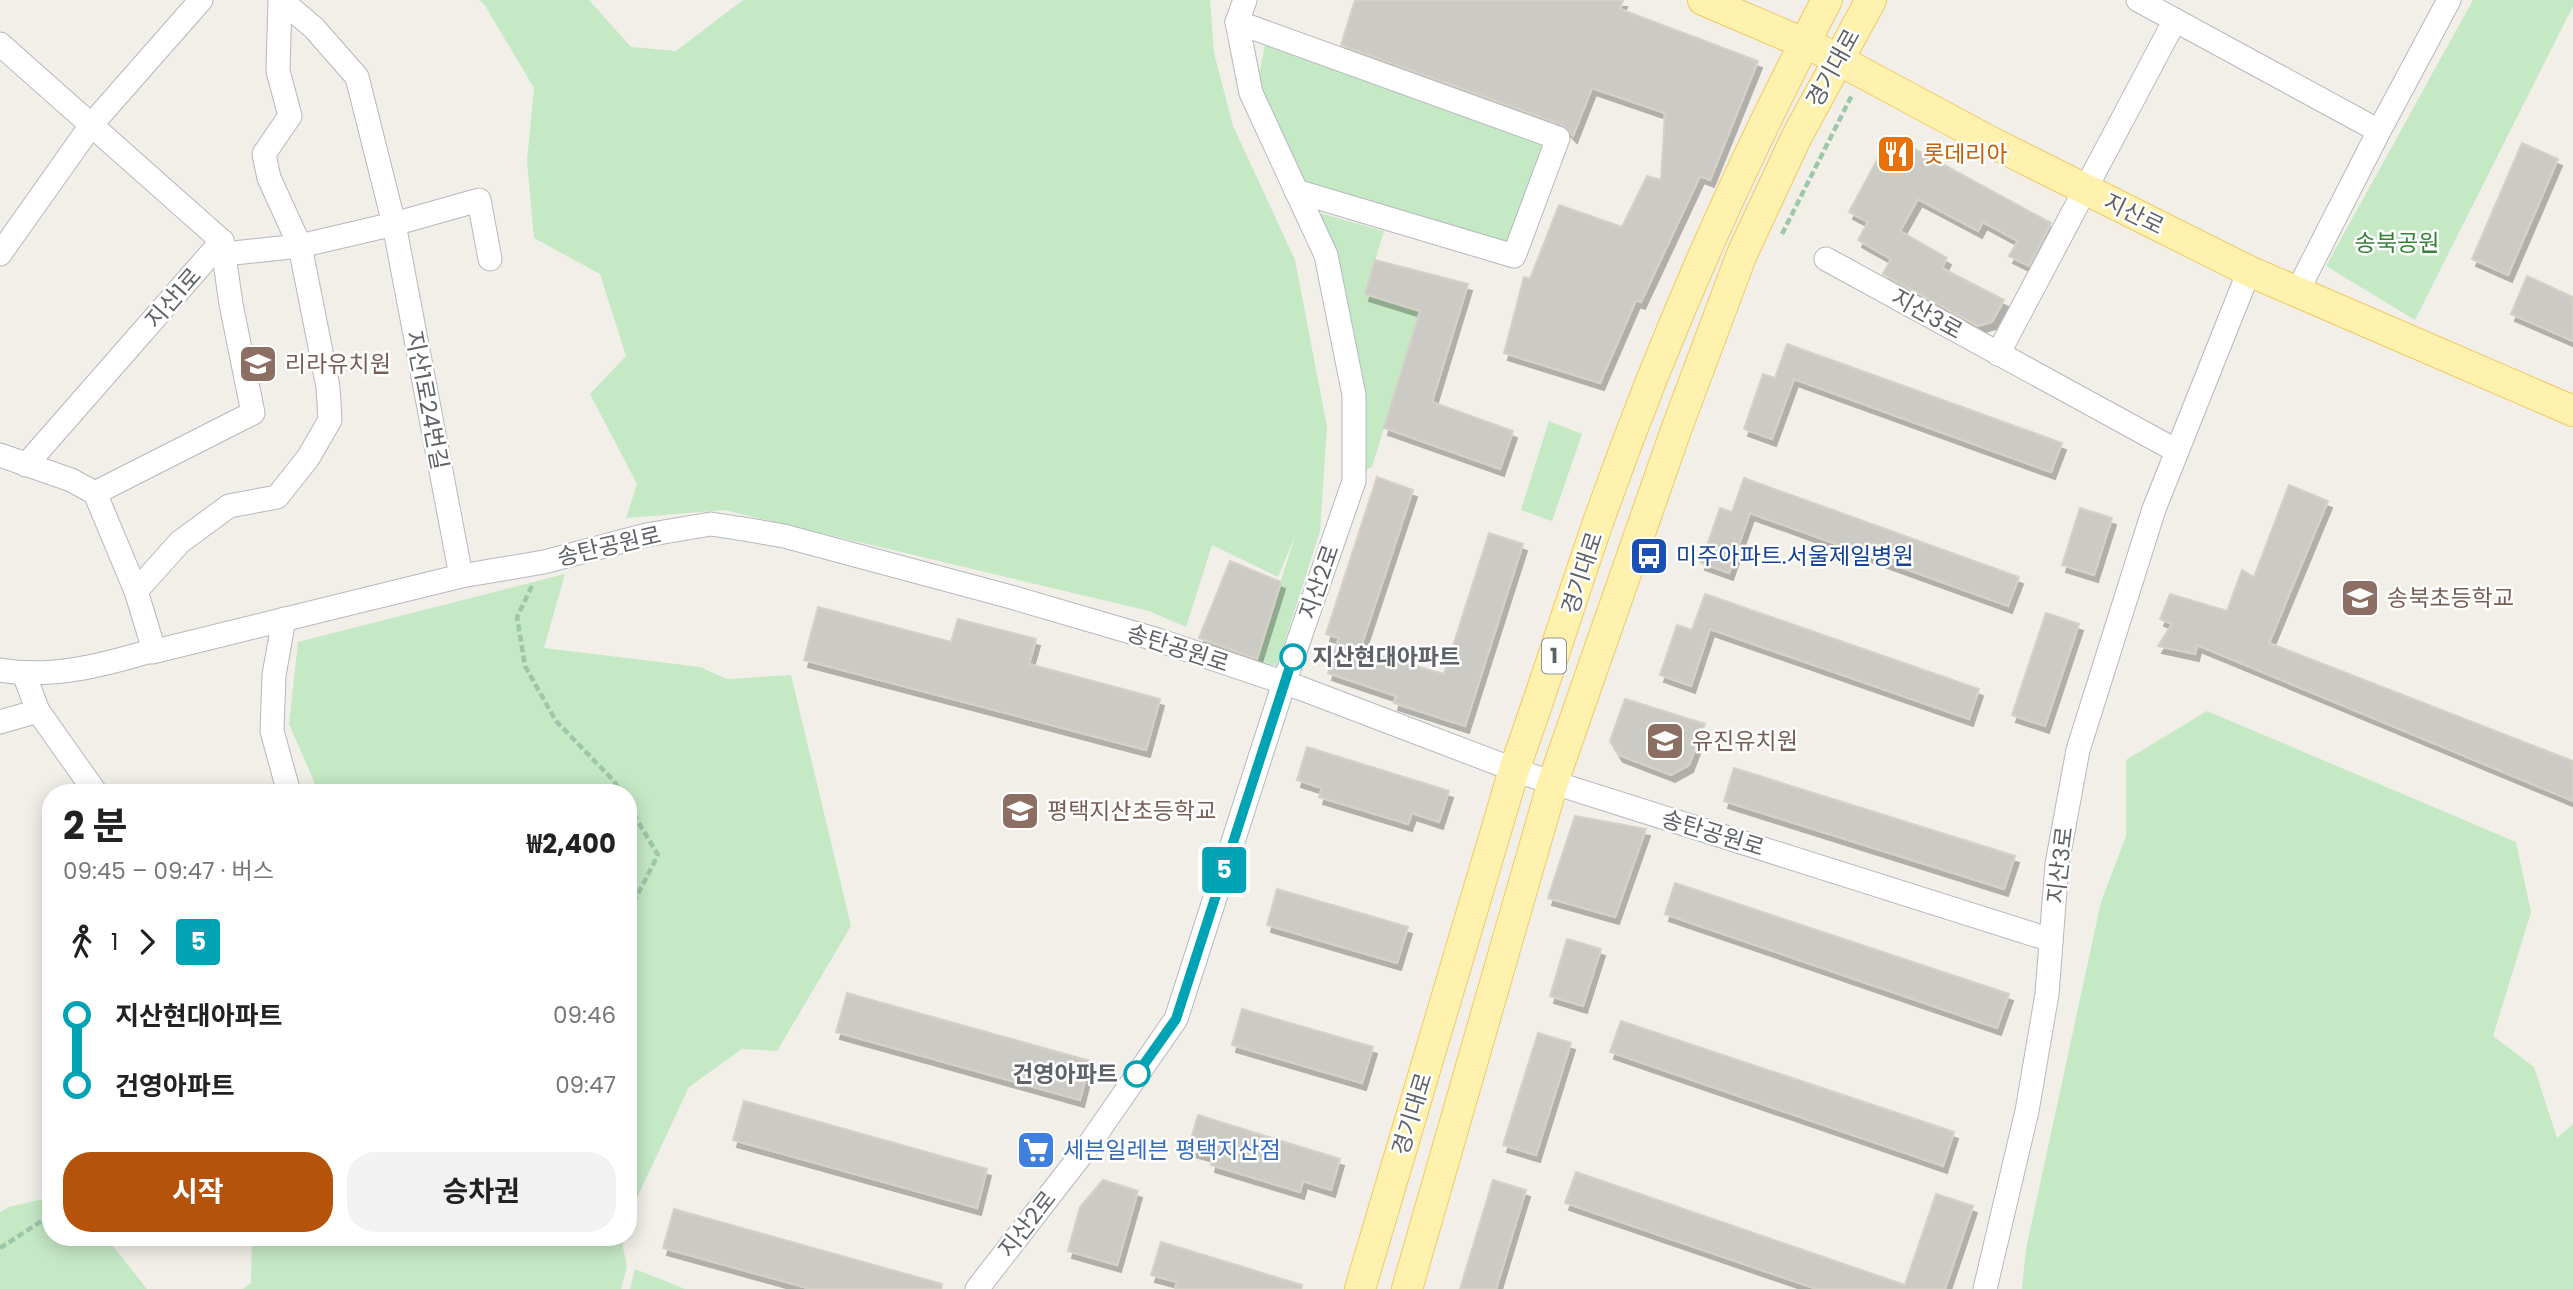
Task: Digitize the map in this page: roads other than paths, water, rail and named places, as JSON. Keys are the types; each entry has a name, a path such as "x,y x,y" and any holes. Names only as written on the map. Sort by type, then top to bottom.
{"main road":[{"name":"지산로","path":"1703,0 1851,66 2084,189 2249,271 2573,411"},
{"name":"경기대로","path":"1360,1289 1514,770 1601,515 1656,369 1732,187 1826,0"},
{"name":"경기대로","path":"1406,1289 1553,782 1676,430 1742,254 1797,136 1851,66 1871,0"}],"street":[{"path":"0,254 92,124 201,0"},
{"name":"지산1로24번길","path":"281,0 314,28 357,77 394,224 461,576"},
{"name":"지산1로24번길","path":"136,591 180,542 229,506 277,497 308,458 330,420 328,387 300,246 269,178 264,154 290,116 278,71 281,0"},
{"path":"1245,0 1237,22 1558,138 1514,256 1296,191"},
{"path":"2138,0 2379,131"},
{"path":"2297,292 2449,0"},
{"path":"1998,354 2175,20"},
{"name":"지산2로","path":"977,1289 1088,1146 1176,1019 1284,683 1354,481 1354,395 1326,255 1251,93 1237,22"},
{"path":"0,44 92,124 223,248 231,304 253,413 95,493"},
{"path":"223,248 300,246 479,200 491,259"},
{"name":"지산1로","path":"26,465 223,248"},
{"name":"지산3로","path":"1826,258 2175,450"},
{"name":"지산3로","path":"1985,1289 2027,1111 2047,994 2057,864 2078,750 2175,450 2249,271"},
{"path":"0,455 71,480 95,493 136,591 154,650"},
{"name":"송탄공원로","path":"0,670 24,674 62,672 116,662 154,650 152,652 461,576 544,562 646,535 711,524 783,536 1158,640 1284,683 1514,770 2051,940"},
{"path":"284,619 274,675 272,731 287,784"},
{"path":"24,674 38,711 90,784"},
{"path":"0,722 38,711"}],"place":[{"name":"롯데리아","path":"1896,154"},
{"name":"리라유치원","path":"258,364"},
{"name":"미주아파트.서울제일병원","path":"1649,556"},
{"name":"송북초등학교","path":"2360,598"},
{"name":"지산현대아파트","path":"1293,657"},
{"name":"유진유치원","path":"1665,741"},
{"name":"평택지산초등학교","path":"1020,811"},
{"name":"건영아파트","path":"1137,1074"},
{"name":"세븐일레븐 평택지산점","path":"1036,1150"}],"park label":[{"name":"송북공원","path":"2397,243"}]}
